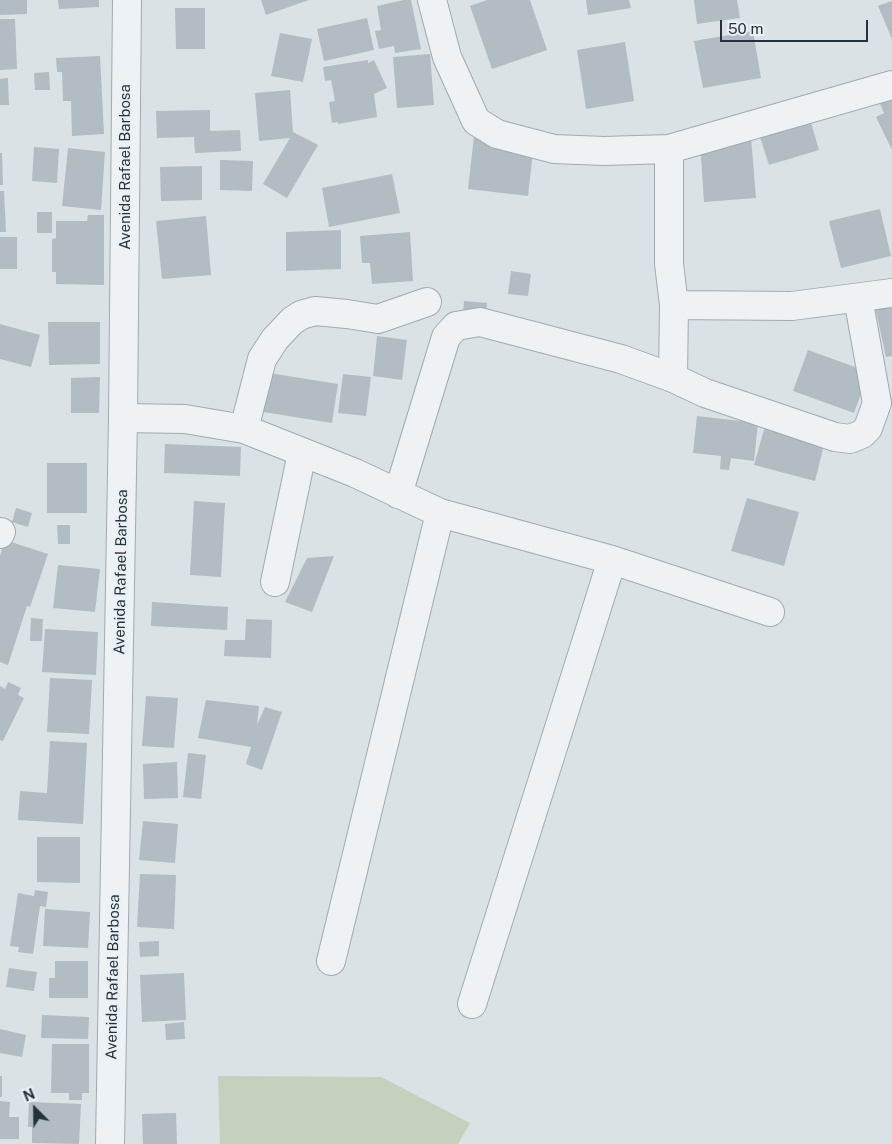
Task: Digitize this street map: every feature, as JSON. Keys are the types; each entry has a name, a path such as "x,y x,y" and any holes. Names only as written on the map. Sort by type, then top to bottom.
{"street":[{"name":"Avenida Rafael Barbosa","path":"110,1144 123,418 127,0"},
{"path":"432,0 448,57 476,121 497,134 554,148 604,151 669,149 892,85"},
{"path":"669,149 669,264 674,305 674,378"},
{"path":"674,305 792,306 892,293"},
{"path":"398,494 446,337 456,326 480,322 621,358 674,378 705,393 835,437 850,439 862,434 868,428 876,403 858,298"},
{"path":"244,429 262,359 275,339 296,318 315,310 378,319 427,302"},
{"path":"123,418 185,420 244,429 354,474 440,513 612,560 770,612"},
{"path":"275,582 302,453"},
{"path":"331,960 440,513"},
{"path":"472,1004 612,560"}],"green space":[{"path":"218,1076 381,1077 470,1123 458,1144 220,1144"}],"building":[{"path":"0,0 27,0 27,14 0,15"},
{"path":"58,0 99,0 99,7 59,9"},
{"path":"261,0 309,0 266,15"},
{"path":"411,0 421,49 395,53 394,46 379,49 375,31 381,30 377,6"},
{"path":"487,0 530,0 547,50 492,69 470,6"},
{"path":"586,0 629,0 631,8 588,15"},
{"path":"694,0 737,0 740,18 697,24"},
{"path":"892,1 892,39 878,6"},
{"path":"175,8 205,8 205,49 176,49"},
{"path":"367,18 374,50 324,61 317,29"},
{"path":"0,19 15,19 17,69 0,70"},
{"path":"753,31 761,78 703,88 694,41"},
{"path":"280,33 312,39 303,82 271,76"},
{"path":"625,42 634,101 586,109 577,50"},
{"path":"430,54 434,105 397,108 393,57"},
{"path":"100,56 104,134 72,136 71,101 63,101 62,72 57,72 56,58"},
{"path":"368,60 368,63 374,60 387,88 374,94 377,117 338,124 338,122 332,123 329,102 335,101 331,80 325,81 323,67"},
{"path":"49,72 50,90 35,90 34,73"},
{"path":"8,78 9,105 0,105 0,79"},
{"path":"290,90 293,132 318,145 287,198 263,184 290,138 259,141 255,93"},
{"path":"892,93 892,150 876,117 884,113 878,99"},
{"path":"210,110 210,131 240,130 241,151 195,153 194,137 157,138 156,111"},
{"path":"810,119 819,150 769,165 759,134"},
{"path":"474,136 534,143 528,196 468,189"},
{"path":"751,137 756,198 704,202 700,141"},
{"path":"34,147 59,149 57,183 32,181"},
{"path":"68,148 105,152 101,210 62,206"},
{"path":"0,153 2,153 3,185 0,185"},
{"path":"220,160 253,161 252,191 220,190"},
{"path":"202,166 202,200 161,201 160,167"},
{"path":"392,174 400,213 329,227 322,188"},
{"path":"0,191 4,191 6,232 0,232"},
{"path":"880,209 891,256 841,268 829,221"},
{"path":"37,212 52,212 52,233 37,233"},
{"path":"88,215 104,215 104,285 56,284 56,272 52,272 52,239 56,238 56,221 87,221"},
{"path":"206,216 211,275 162,279 156,221"},
{"path":"341,230 341,269 286,271 286,232"},
{"path":"410,232 413,281 372,284 370,263 362,263 360,236"},
{"path":"0,237 17,237 17,269 0,269"},
{"path":"511,271 531,274 528,296 508,294"},
{"path":"892,298 892,356 886,357 874,302"},
{"path":"464,301 487,303 486,314 463,313"},
{"path":"48,322 100,322 100,364 49,365"},
{"path":"0,324 40,335 31,367 0,359"},
{"path":"377,336 407,340 402,380 373,376"},
{"path":"808,350 869,372 854,413 793,391"},
{"path":"263,372 338,384 332,423 257,411"},
{"path":"343,374 371,377 366,416 338,413"},
{"path":"100,377 99,413 71,413 71,378"},
{"path":"697,416 758,423 754,461 731,458 729,470 720,469 721,456 693,453"},
{"path":"765,426 825,441 815,481 754,465"},
{"path":"165,444 241,447 240,476 164,473"},
{"path":"47,463 87,463 87,513 47,513"},
{"path":"747,498 799,512 784,566 731,551"},
{"path":"194,501 225,503 221,577 190,575"},
{"path":"16,508 32,513 28,527 12,522"},
{"path":"57,525 70,525 70,544 58,544"},
{"path":"5,540 48,554 30,607 27,606 8,665 0,662 0,556"},
{"path":"334,556 312,612 285,602 307,558"},
{"path":"58,565 100,569 95,612 53,608"},
{"path":"152,602 228,607 227,630 151,626"},
{"path":"31,618 43,619 42,641 30,641"},
{"path":"246,619 272,620 271,658 224,656 225,640 245,640"},
{"path":"45,629 98,632 96,675 42,672"},
{"path":"50,678 92,680 89,734 47,732"},
{"path":"8,682 21,688 18,695 24,698 3,741 0,740 0,686 5,689"},
{"path":"146,696 178,698 174,748 142,746"},
{"path":"206,700 259,706 257,725 265,707 282,712 262,770 246,764 251,747 198,738"},
{"path":"50,741 87,743 83,824 18,820 20,791 47,793"},
{"path":"188,753 206,755 201,799 183,797"},
{"path":"177,762 178,798 144,799 143,764"},
{"path":"143,821 178,824 175,863 139,860"},
{"path":"37,837 80,837 80,883 37,882"},
{"path":"140,874 176,875 174,929 137,927"},
{"path":"35,890 48,892 46,907 40,906 33,954 18,952 19,947 10,946 18,893 34,896"},
{"path":"45,909 90,912 88,948 43,946"},
{"path":"159,941 159,956 140,957 139,942"},
{"path":"55,961 88,961 88,998 49,998 49,978 55,978"},
{"path":"9,968 37,972 34,991 6,987"},
{"path":"184,973 186,1020 142,1022 140,975"},
{"path":"42,1015 89,1017 88,1039 41,1038"},
{"path":"184,1022 185,1039 166,1040 165,1024"},
{"path":"0,1029 26,1035 22,1057 0,1053"},
{"path":"52,1044 89,1044 89,1093 82,1093 82,1100 69,1100 69,1093 51,1093"},
{"path":"0,1076 2,1076 2,1097 0,1097"},
{"path":"0,1101 10,1102 9,1117 19,1117 19,1139 0,1139"},
{"path":"29,1102 81,1104 79,1144 32,1143 32,1127 28,1127"},
{"path":"176,1113 177,1144 143,1144 142,1114"}]}
